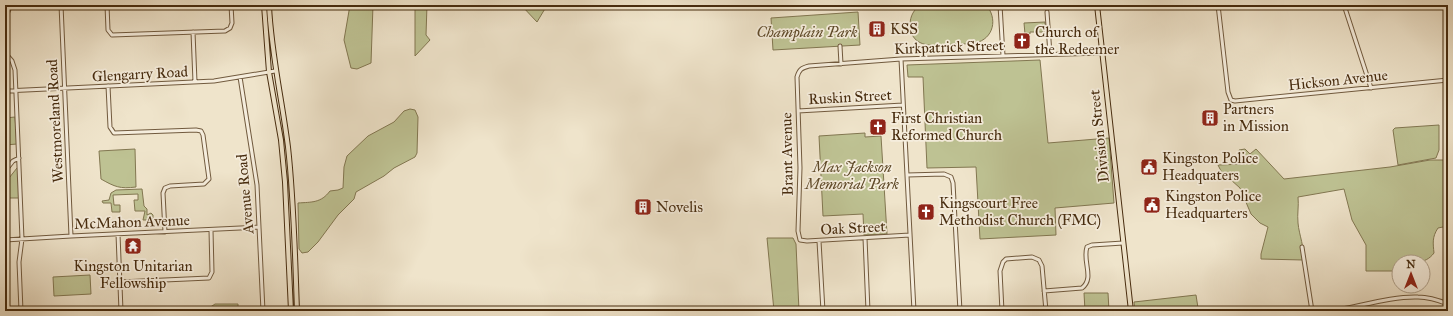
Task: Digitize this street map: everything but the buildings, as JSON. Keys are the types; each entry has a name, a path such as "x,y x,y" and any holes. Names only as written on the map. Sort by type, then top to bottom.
{"main road":[{"path":"264,5 270,72 281,140 285,182 291,311"},
{"path":"269,5 275,71 290,166 297,311"},
{"name":"Division Street","path":"1097,5 1131,311"}],"street":[{"path":"5,18 11,5"},
{"name":"Westmoreland Road","path":"60,5 71,236"},
{"path":"107,5 108,30 112,35 225,31 230,28 232,23 231,5"},
{"path":"1000,5 1003,56"},
{"name":"Hickson Avenue","path":"1218,5 1228,92 1231,100 1240,101 1448,80"},
{"path":"1344,5 1371,88"},
{"path":"1047,12 1050,54"},
{"path":"193,32 196,82"},
{"path":"840,46 841,64"},
{"name":"Kirkpatrick Street","path":"799,70 803,67 809,66 901,59 1102,52"},
{"path":"5,53 12,61 15,70 22,239 18,262 21,311"},
{"path":"901,59 914,311"},
{"name":"Brant Avenue","path":"798,237 800,164 797,78 799,70"},
{"name":"Glengarry Road","path":"5,91 196,82 275,71"},
{"name":"Avenue Road","path":"240,77 258,185 263,311"},
{"path":"108,86 110,127 114,133 196,130 201,131 204,135 210,180 204,184 170,186 165,188 163,192 165,232"},
{"name":"Ruskin Street","path":"798,111 903,105"},
{"path":"5,171 13,161 19,158"},
{"path":"907,175 944,174 951,177 953,183 960,311"},
{"name":"McMahon Avenue","path":"5,240 259,227"},
{"path":"120,282 209,278 212,272 211,230"},
{"path":"118,234 121,311"},
{"name":"Oak Street","path":"798,237 800,240 804,241 910,235"},
{"path":"865,238 868,311"},
{"path":"819,240 822,311"},
{"path":"1044,291 1082,288 1086,285 1088,278 1085,253 1087,247 1092,245 1123,243"},
{"path":"1302,247 1312,311"},
{"path":"1002,311 1001,266 1006,259 1032,257 1040,260 1042,266 1046,311"},
{"path":"1332,311 1398,298 1428,298 1448,304"},
{"path":"5,306 13,311"}],"green space":[{"path":"350,5 373,5 371,63 357,69 351,68 344,40"},
{"path":"415,5 427,5 426,35 430,40 415,56"},
{"path":"430,5 500,5 435,9"},
{"path":"521,5 572,6 546,7 537,22"},
{"path":"921,5 986,5 990,10 993,22 990,33 981,41 968,44 926,45 920,43 911,33 910,25 913,13"},
{"name":"Champlain Park","path":"858,12 860,45 773,50 771,18"},
{"path":"1045,22 1045,32 1030,32 1030,34 1025,34 1024,23"},
{"path":"1040,60 1048,143 1109,138 1114,203 1055,208 1056,235 980,239 976,167 927,168 923,77 908,77 907,65"},
{"path":"410,109 415,110 418,117 417,153 415,157 394,168 384,176 356,192 354,199 338,215 318,242 308,252 302,253 299,249 298,203 320,200 330,191 343,188 344,167 347,156 368,136 394,122 404,111"},
{"path":"15,117 17,144 5,145 5,118"},
{"path":"1439,125 1439,150 1436,158 1398,165 1393,130 1395,128"},
{"name":"Max Jackson Memorial Park","path":"865,133 865,137 881,136 887,234 864,235 863,214 823,216 819,136"},
{"path":"135,149 136,187 118,187 101,179 99,151"},
{"path":"1245,149 1250,154 1256,149 1284,179 1390,167 1430,160 1448,160 1448,226 1438,228 1436,231 1433,243 1434,253 1431,256 1431,254 1391,254 1391,271 1366,271 1366,245 1352,220 1344,189 1298,197 1298,223 1303,251 1303,260 1261,259 1268,227 1260,223 1251,214 1240,188 1221,171 1218,165 1245,164 1239,150"},
{"path":"20,167 21,198 5,198 5,183 17,168"},
{"path":"142,189 144,206 147,209 147,215 151,213 153,215 153,220 143,220 145,211 135,211 134,200 138,200 138,194 113,195 114,205 120,205 120,212 112,212 111,203 103,203 102,201 109,200 111,193 116,190"},
{"path":"767,238 793,238 796,244 799,311 774,311"},
{"path":"90,275 91,294 54,296 53,277"},
{"path":"1084,293 1108,293 1109,311 1085,311"},
{"path":"1196,295 1198,308 1182,311 1135,311 1134,302"},
{"path":"215,304 238,304 238,311 208,311 209,308"}],"place":[{"name":"KSS","path":"877,29"},
{"name":"Church of the Redeemer","path":"1022,41"},
{"name":"Partners in Mission","path":"1210,118"},
{"name":"First Christian Reformed Church","path":"878,127"},
{"name":"Kingston Police Headquaters","path":"1149,167"},
{"name":"Kingston Police Headquarters","path":"1152,205"},
{"name":"Novelis","path":"643,207"},
{"name":"Kingscourt Free Methodist Church (FMC)","path":"926,212"},
{"name":"Kingston Unitarian Fellowship","path":"133,246"}]}
